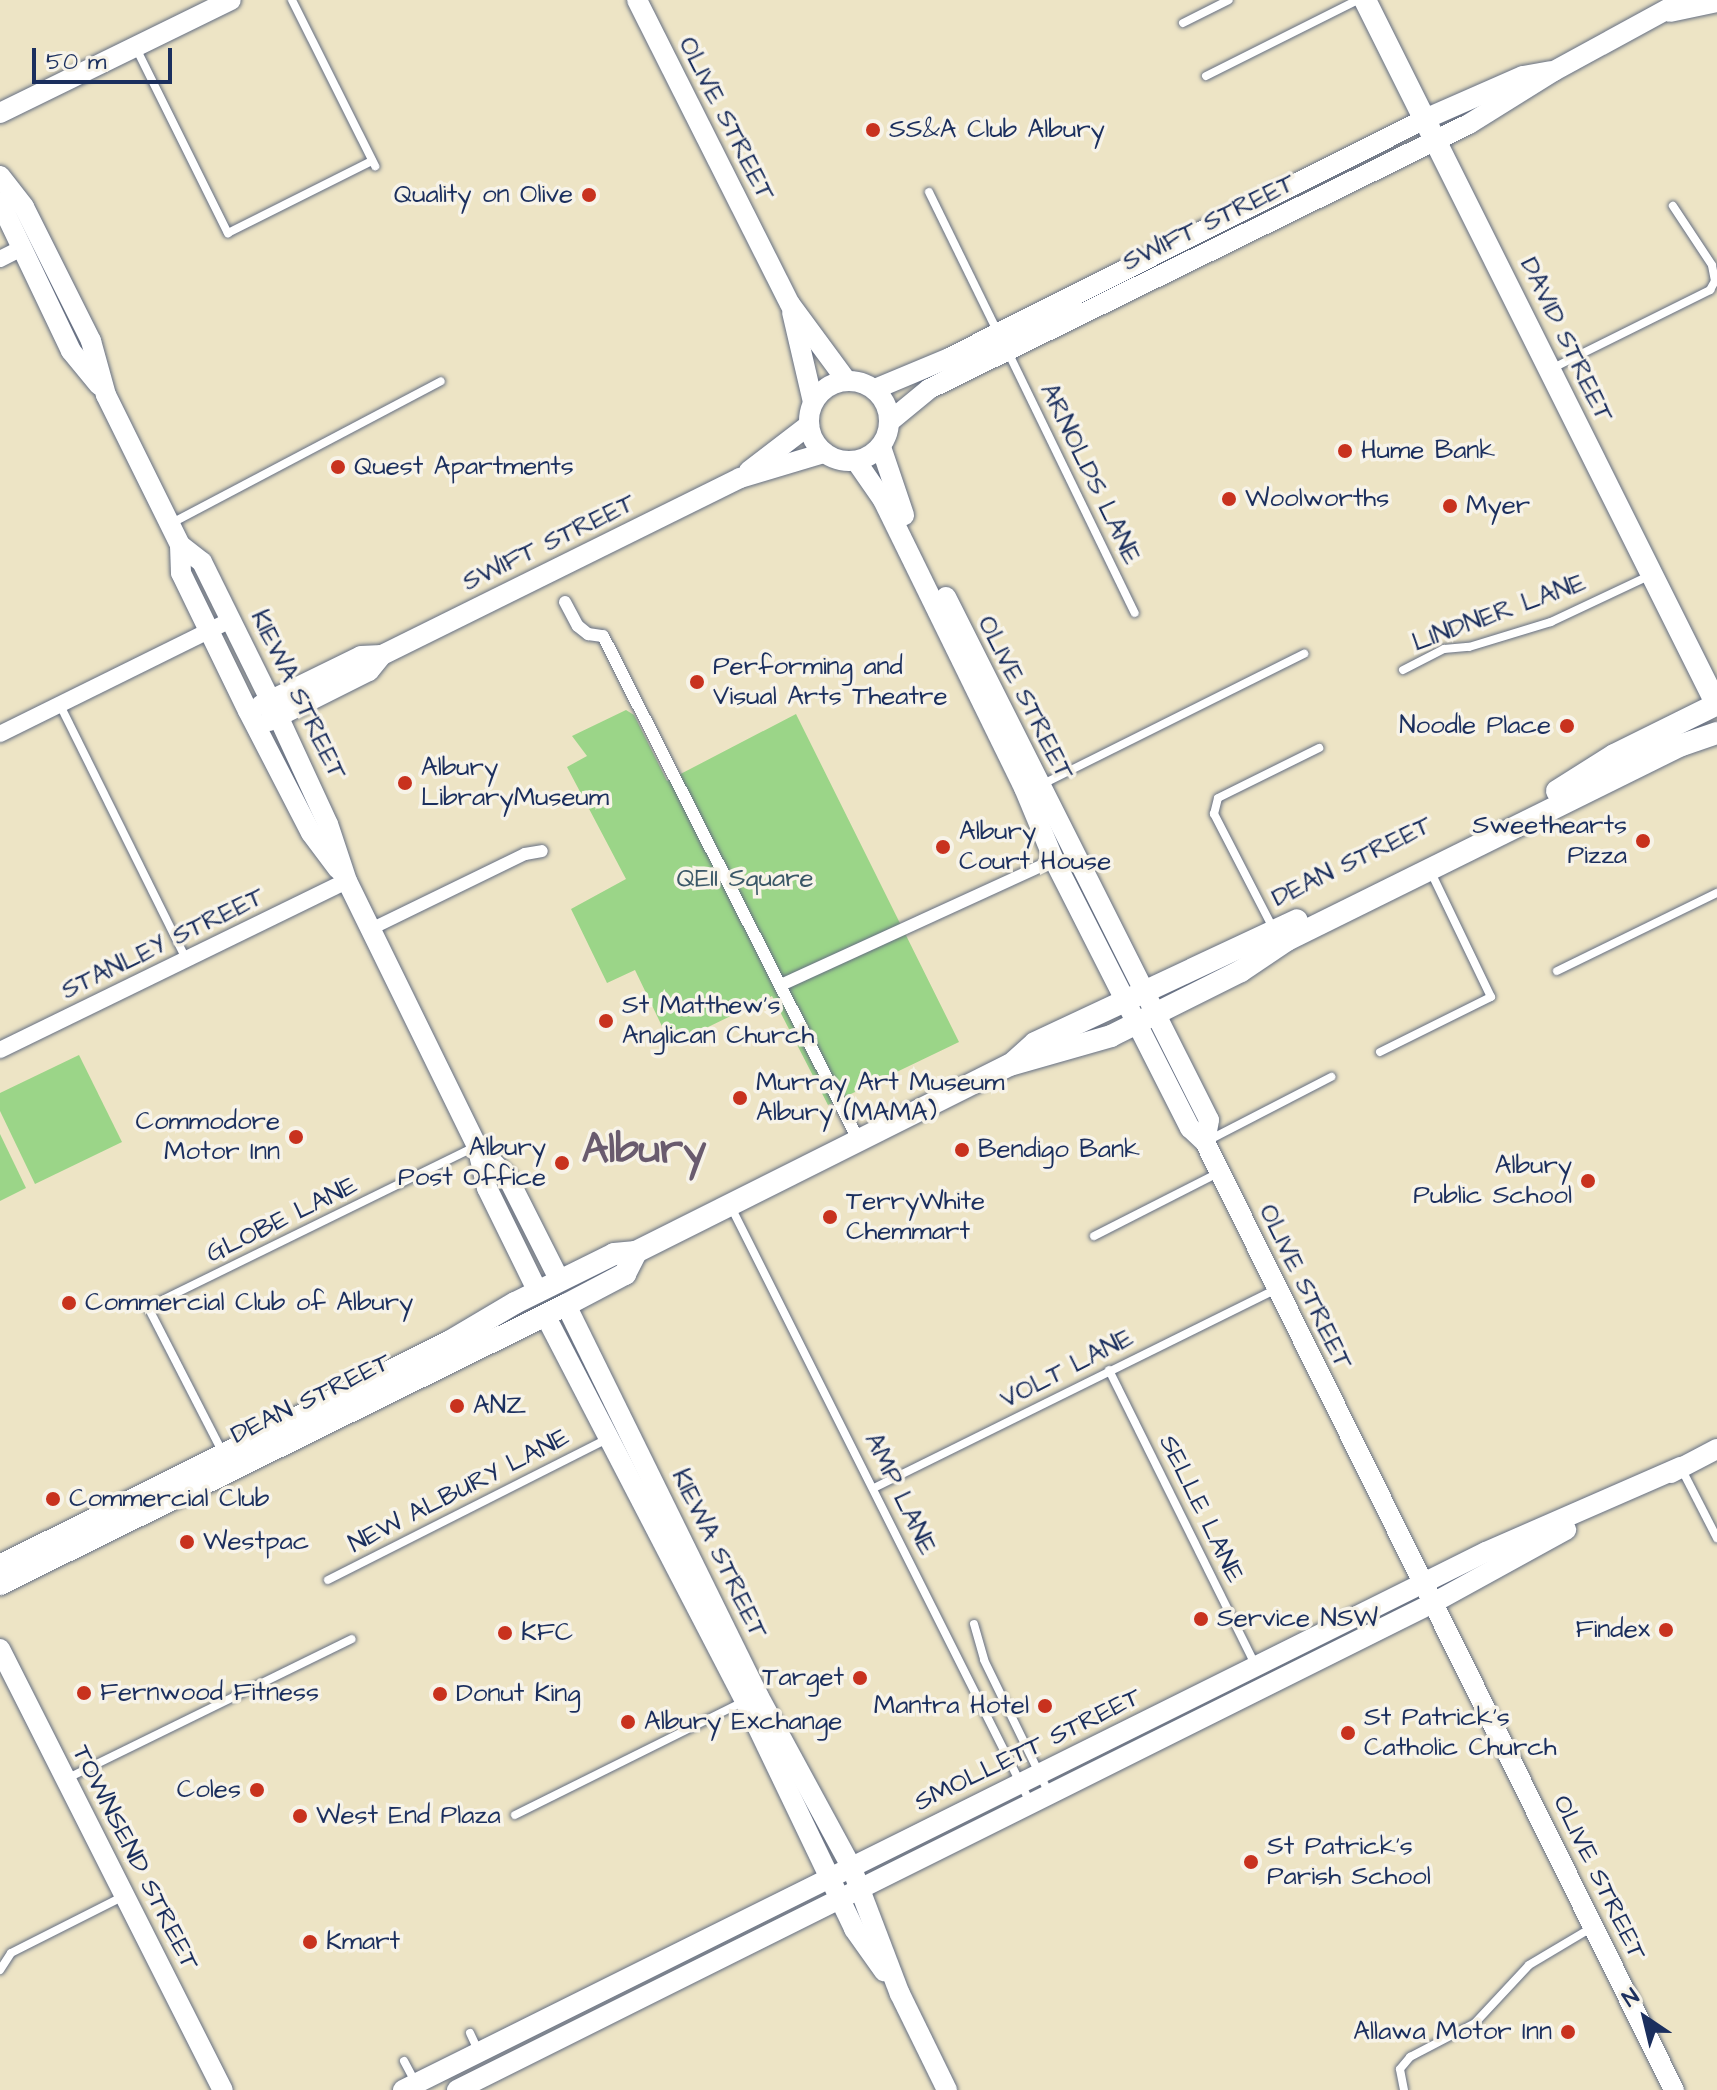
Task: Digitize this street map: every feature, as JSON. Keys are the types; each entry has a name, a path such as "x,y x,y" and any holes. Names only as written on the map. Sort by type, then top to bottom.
{"main road":[{"name":"DAVID STREET","path":"1365,0 1717,705"},
{"name":"DEAN STREET","path":"1010,1065 1035,1043 1274,931 1571,784 1614,755 1717,705"},
{"name":"DEAN STREET","path":"0,1566 224,1455 614,1254 636,1252 1010,1065 1087,1047 1430,870 1682,745 1717,733"},
{"name":"DEAN STREET","path":"0,1584 566,1305 625,1274 636,1252"},
{"name":"KIEWA STREET","path":"560,1281 566,1305"},
{"name":"KIEWA STREET","path":"538,1292 545,1315"}],"street":[{"path":"0,113 231,0"},
{"name":"OLIVE STREET","path":"637,0 790,304 846,380"},
{"name":"SWIFT STREET","path":"875,389 1260,215 1436,141 1523,94 1554,71 1677,6 1717,2"},
{"name":"SWIFT STREET","path":"889,422 929,389 1008,352 1260,215 1425,119 1523,76 1554,71"},
{"name":"KIEWA STREET","path":"0,176 24,207 91,341 106,395 180,545 181,573 252,719 311,833 347,881"},
{"name":"KIEWA STREET","path":"0,202 71,351 106,395"},
{"path":"0,259 20,249"},
{"name":"OLIVE STREET","path":"790,304 813,402"},
{"path":"846,380 875,389 886,403 889,422 881,447 856,461 824,453 809,425 813,402 828,387 846,380"},
{"name":"SWIFT STREET","path":"740,478 809,425"},
{"name":"OLIVE STREET","path":"881,447 895,495 994,710 1054,860 1135,996"},
{"name":"SWIFT STREET","path":"252,719 361,656 382,655 740,478 824,453"},
{"name":"OLIVE STREET","path":"856,461 883,500 994,710 1040,786 1146,1019 1190,1128 1205,1142 1674,2090"},
{"name":"KIEWA STREET","path":"180,545 202,562 274,708 328,824 347,881 477,1146 487,1188 538,1292"},
{"path":"565,602 578,626 588,634 603,636 859,1141"},
{"path":"0,734 231,620"},
{"path":"371,929 525,854 542,851"},
{"path":"781,985 1054,860"},
{"name":"STANLEY STREET","path":"0,1050 347,881"},
{"name":"KIEWA STREET","path":"477,1146 508,1178 560,1281"},
{"name":"KIEWA STREET","path":"566,1305 617,1433"},
{"name":"KIEWA STREET","path":"545,1315 617,1433 752,1698 851,1866 900,1994 947,2090"},
{"name":"SMOLLETT STREET","path":"412,2088 1019,1782 1423,1584 1717,1449"},
{"name":"SMOLLETT STREET","path":"457,2090 1433,1603 1681,1467"},
{"name":"TOWNSEND STREET","path":"0,1649 223,2090"},
{"path":"1256,1667 1266,1686"},
{"name":"KIEWA STREET","path":"752,1698 829,1878 900,1994"},
{"path":"479,2052 489,2074"}],"lane":[{"path":"135,47 228,233 373,163 292,0"},
{"path":"1183,23 1229,0"},
{"path":"1206,76 1358,0"},
{"name":"ARNOLDS LANE","path":"929,192 1135,613"},
{"path":"1550,369 1710,290 1715,281 1712,265 1673,206"},
{"path":"170,524 441,381"},
{"name":"LINDNER LANE","path":"1403,670 1444,649 1511,637 1551,622 1652,575"},
{"path":"1040,786 1304,654"},
{"path":"60,705 186,959"},
{"path":"1274,931 1214,814 1218,798 1319,748"},
{"path":"1380,1052 1491,997 1430,870"},
{"path":"1557,971 1717,893"},
{"path":"1205,1142 1331,1077"},
{"name":"GLOBE LANE","path":"224,1455 148,1307 477,1146"},
{"path":"1094,1236 1219,1172"},
{"name":"AMP LANE","path":"730,1204 876,1487 1030,1803"},
{"name":"VOLT LANE","path":"876,1487 1277,1288"},
{"name":"SELLE LANE","path":"1109,1370 1256,1667"},
{"name":"NEW ALBURY LANE","path":"328,1580 617,1433"},
{"path":"1681,1467 1717,1538"},
{"path":"974,1624 984,1660 1049,1794"},
{"path":"66,1779 352,1639"},
{"path":"515,1815 752,1698"},
{"path":"0,1970 11,1953 126,1894"},
{"path":"1404,2090 1400,2069 1410,2057 1475,2023 1543,1954 1594,1927"},
{"path":"470,2033 479,2052"},
{"path":"404,2061 412,2088"}],"green space":[{"name":"QEII Square","path":"626,710 634,715 667,781 796,714 959,1042 828,1105 772,996 671,1045 635,970 607,983 571,909 626,879 567,767 587,756 572,736"},
{"path":"79,1055 122,1142 35,1184 0,1111 0,1093"},
{"path":"0,1134 26,1188 0,1201"}],"place":[{"name":"SS&A Club Albury","path":"873,130"},
{"name":"Quality on Olive","path":"589,195"},
{"name":"Hume Bank","path":"1345,451"},
{"name":"Quest Apartments","path":"338,467"},
{"name":"Woolworths","path":"1229,499"},
{"name":"Myer","path":"1450,506"},
{"name":"Performing and Visual Arts Theatre","path":"697,682"},
{"name":"Noodle Place","path":"1567,726"},
{"name":"Albury LibraryMuseum","path":"405,783"},
{"name":"Sweethearts Pizza","path":"1643,841"},
{"name":"Albury Court House","path":"943,847"},
{"name":"St Matthew's Anglican Church","path":"606,1021"},
{"name":"Murray Art Museum Albury (MAMA)","path":"740,1098"},
{"name":"Commodore Motor Inn","path":"296,1137"},
{"name":"Bendigo Bank","path":"962,1150"},
{"name":"Albury Post Office","path":"562,1163"},
{"name":"Albury Public School","path":"1588,1181"},
{"name":"TerryWhite Chemmart","path":"830,1217"},
{"name":"Commercial Club of Albury","path":"69,1303"},
{"name":"ANZ","path":"457,1406"},
{"name":"Commercial Club","path":"53,1499"},
{"name":"Westpac","path":"187,1542"},
{"name":"Service NSW","path":"1201,1619"},
{"name":"Findex","path":"1666,1630"},
{"name":"KFC","path":"505,1633"},
{"name":"Target","path":"860,1678"},
{"name":"Fernwood Fitness","path":"84,1693"},
{"name":"Donut King","path":"440,1694"},
{"name":"Mantra Hotel","path":"1045,1706"},
{"name":"Albury Exchange","path":"628,1722"},
{"name":"St Patrick's Catholic Church","path":"1348,1733"},
{"name":"Coles","path":"257,1790"},
{"name":"West End Plaza","path":"300,1816"},
{"name":"St Patrick's Parish School","path":"1251,1862"},
{"name":"Kmart","path":"310,1942"},
{"name":"Allawa Motor Inn","path":"1568,2032"}],"district":[{"name":"Albury","path":"644,1150"}]}
